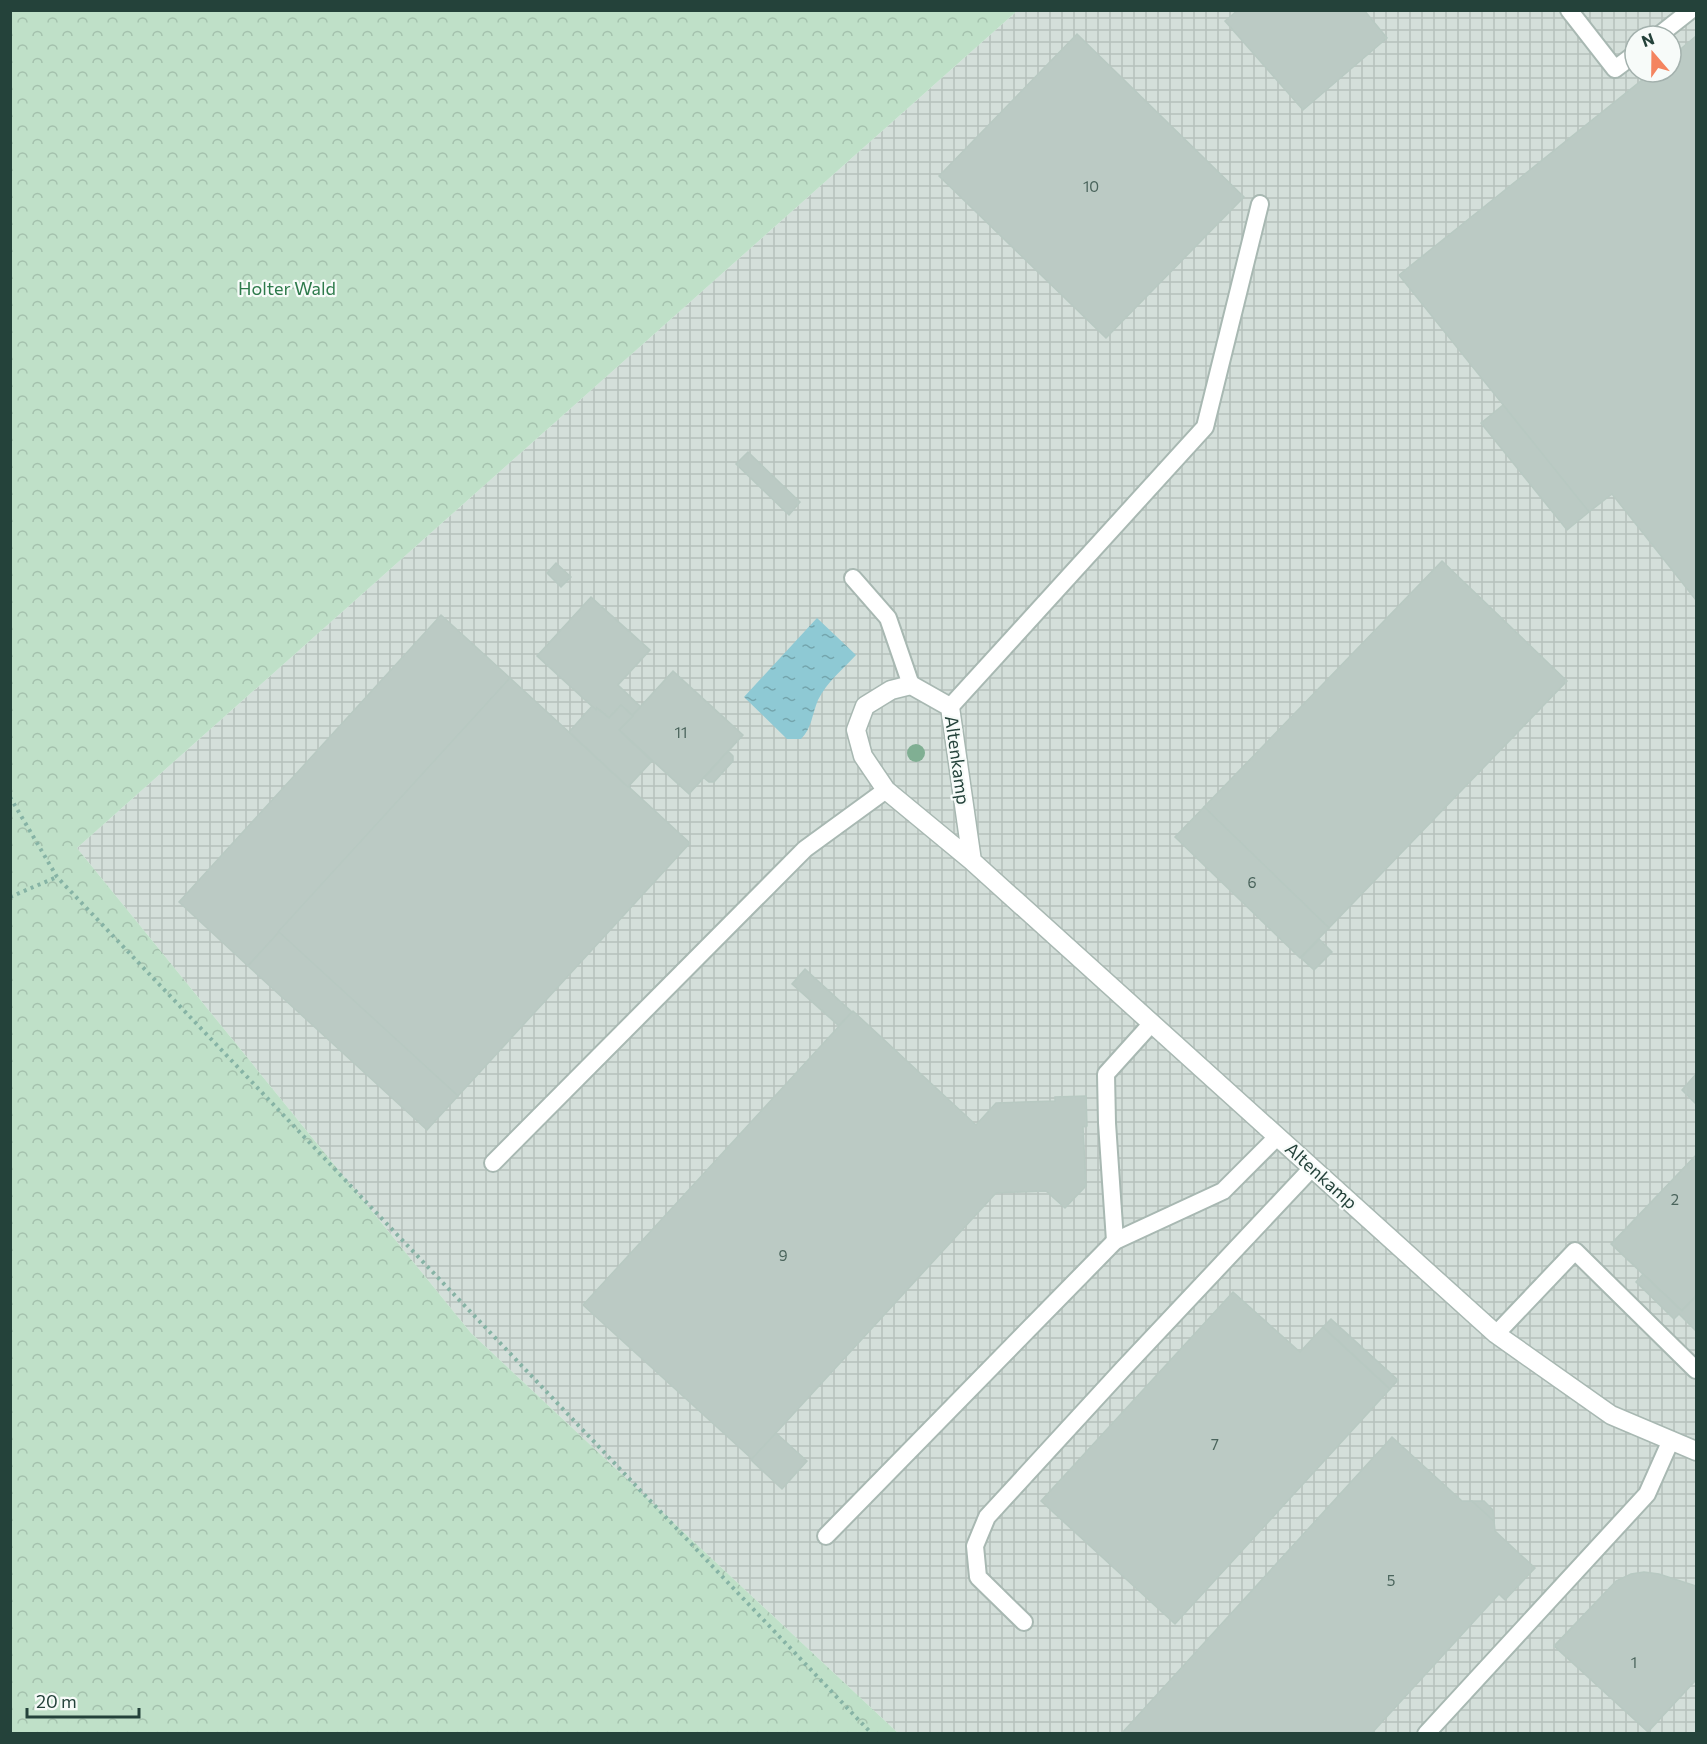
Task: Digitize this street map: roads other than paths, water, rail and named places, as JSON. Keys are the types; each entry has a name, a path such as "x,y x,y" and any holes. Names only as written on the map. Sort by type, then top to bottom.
{"street":[{"name":"Altenkamp","path":"972,861 950,707 911,685 891,690 865,706 856,730 863,756 886,790 972,861 1496,1334 1611,1415 1696,1451"}],"lane":[{"path":"1569,10 1615,69 1623,63"},
{"path":"1673,24 1691,10"},
{"path":"950,707 1205,427 1260,204"},
{"path":"853,578 888,618 911,685"},
{"path":"493,1163 805,849 886,790"},
{"path":"1115,1241 1106,1074 1152,1023"},
{"path":"826,1536 1115,1241 1223,1191 1277,1137"},
{"path":"1024,1622 978,1576 975,1546 987,1517 1312,1168"},
{"path":"1496,1334 1575,1251 1696,1370"},
{"path":"1426,1734 1647,1494 1671,1440"}],"water":[{"path":"817,618 856,655 822,693 805,735 801,739 787,739 744,697"}],"park label":[{"name":"Holter Wald","path":"287,289"}]}
